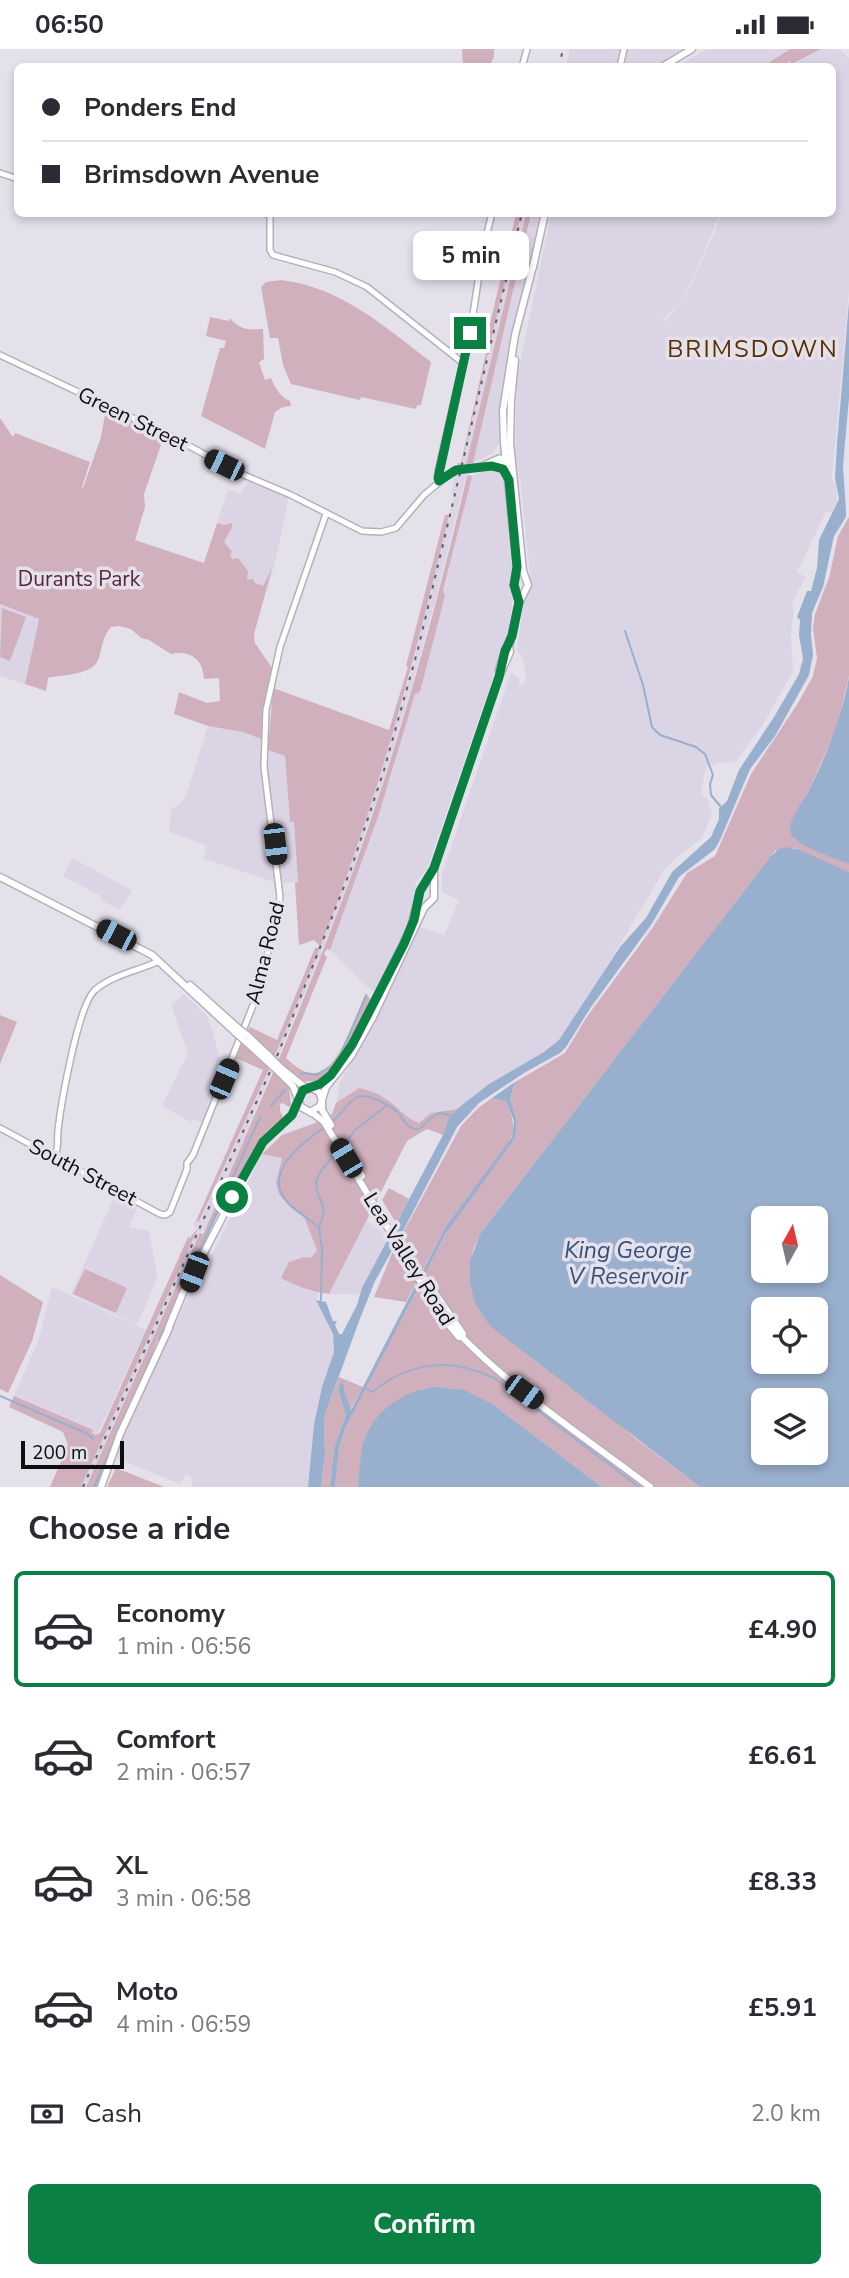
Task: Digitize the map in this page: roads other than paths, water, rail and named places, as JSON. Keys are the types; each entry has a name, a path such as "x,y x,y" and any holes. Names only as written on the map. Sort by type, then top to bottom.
{"main road":[{"path":"669,63 692,49"},
{"path":"519,602 514,585 517,567 507,443 515,357 544,217"},
{"path":"101,1487 120,1434 194,1272 263,1142 292,1115 299,1095 331,1075 358,1035 410,930 420,891 434,868 510,652 519,602 528,585 521,555 508,460"},
{"path":"516,579 526,578"},
{"path":"517,589 526,589"},
{"path":"292,1115 319,1108 326,1087 351,1056 373,1017 422,911 435,896 434,868"},
{"path":"0,877 160,959 159,961 280,1070 293,1086 301,1107 308,1111"},
{"path":"424,886 435,890"},
{"path":"420,896 429,901"},
{"path":"153,954 237,1030"},
{"path":"280,1070 309,1089 319,1092 322,1101"},
{"name":"Lea Valley Road","path":"322,1101 326,1121 425,1283 444,1320 459,1337 524,1392 650,1487"},
{"name":"Lea Valley Road","path":"308,1111 326,1121"}],"street":[{"path":"270,217 270,250 273,255 335,272 367,287 463,363"},
{"path":"439,481 438,472 463,363 491,217"},
{"name":"Green Street","path":"0,355 362,531 381,532 396,528 439,481 456,470 492,466 508,460"},
{"path":"496,460 507,443"},
{"name":"Green Street","path":"482,467 496,460 508,460"},
{"path":"492,466 503,469 509,480"},
{"name":"Alma Road","path":"165,1215 172,1208 187,1163 207,1121 262,979 280,893 264,767 266,710 280,646 326,514"},
{"path":"149,964 153,954"},
{"path":"55,1156 59,1146 58,1130 69,1069 87,1000 103,985 129,970 159,961"},
{"name":"South Street","path":"0,1128 165,1215"}],"water":[{"path":"849,302 849,398 843,466 846,517 834,536 823,587 812,613 813,655 809,675 775,736 750,769 715,849 679,877 651,925 591,1007 566,1047 479,1103 457,1127 375,1281 324,1417 325,1454 321,1487 308,1487 314,1424 322,1387 334,1352 333,1334 316,1300 326,1302 333,1321 337,1321 335,1325 339,1334 342,1334 357,1305 362,1288 443,1135 448,1119 489,1084 544,1052 559,1040 620,947 646,918 672,872 711,837 719,819 719,809 727,801 739,770 799,674 803,659 799,635 800,620 797,617 807,591 811,591 817,568 819,540 839,499 835,478"},
{"path":"849,677 849,864 800,843 794,839 790,829 793,817 828,749"},
{"name":"King George V Reservoir","path":"787,847 849,872 849,1487 700,1487 490,1326 475,1303 470,1282 470,1261 480,1234 779,849"},
{"path":"515,1082 510,1099 517,1122 515,1138 446,1233 345,1429 339,1448 335,1487 330,1487 334,1448 346,1415 338,1389 341,1381 351,1410 446,1226 512,1137 514,1121 506,1101 492,1098"},
{"path":"439,1387 464,1390 492,1404 602,1487 358,1487 362,1448 372,1424 381,1413 401,1398 413,1392"}],"waterway":[{"path":"625,631 643,685 652,727 660,735 696,747 705,754 713,775 711,795 721,807"},
{"path":"342,1051 366,996"},
{"path":"301,1074 316,1075 330,1067"},
{"path":"271,1106 285,1090"},
{"path":"333,1121 351,1102 361,1096 394,1109 407,1125 414,1128 419,1129 438,1114 452,1117"},
{"path":"344,1145 355,1130 386,1106"},
{"path":"184,1285 260,1117"},
{"path":"321,1300 322,1248 319,1228 289,1204 281,1193 279,1181 281,1170 296,1150 326,1126"},
{"path":"319,1227 323,1208 316,1184 318,1175 338,1151"},
{"path":"159,1339 173,1309"},
{"path":"94,1487 153,1353"},
{"path":"365,1388 372,1392 417,1368 447,1365 479,1372 496,1379 639,1487"},
{"path":"0,1396 88,1434 93,1439"}],"railway":[{"path":"560,63 563,49"},
{"path":"83,1487 278,1054 351,869 384,770 418,649 521,217"}],"district":[{"name":"BRIMSDOWN","path":"753,349"}],"park label":[{"name":"Durants Park","path":"79,579"}]}
